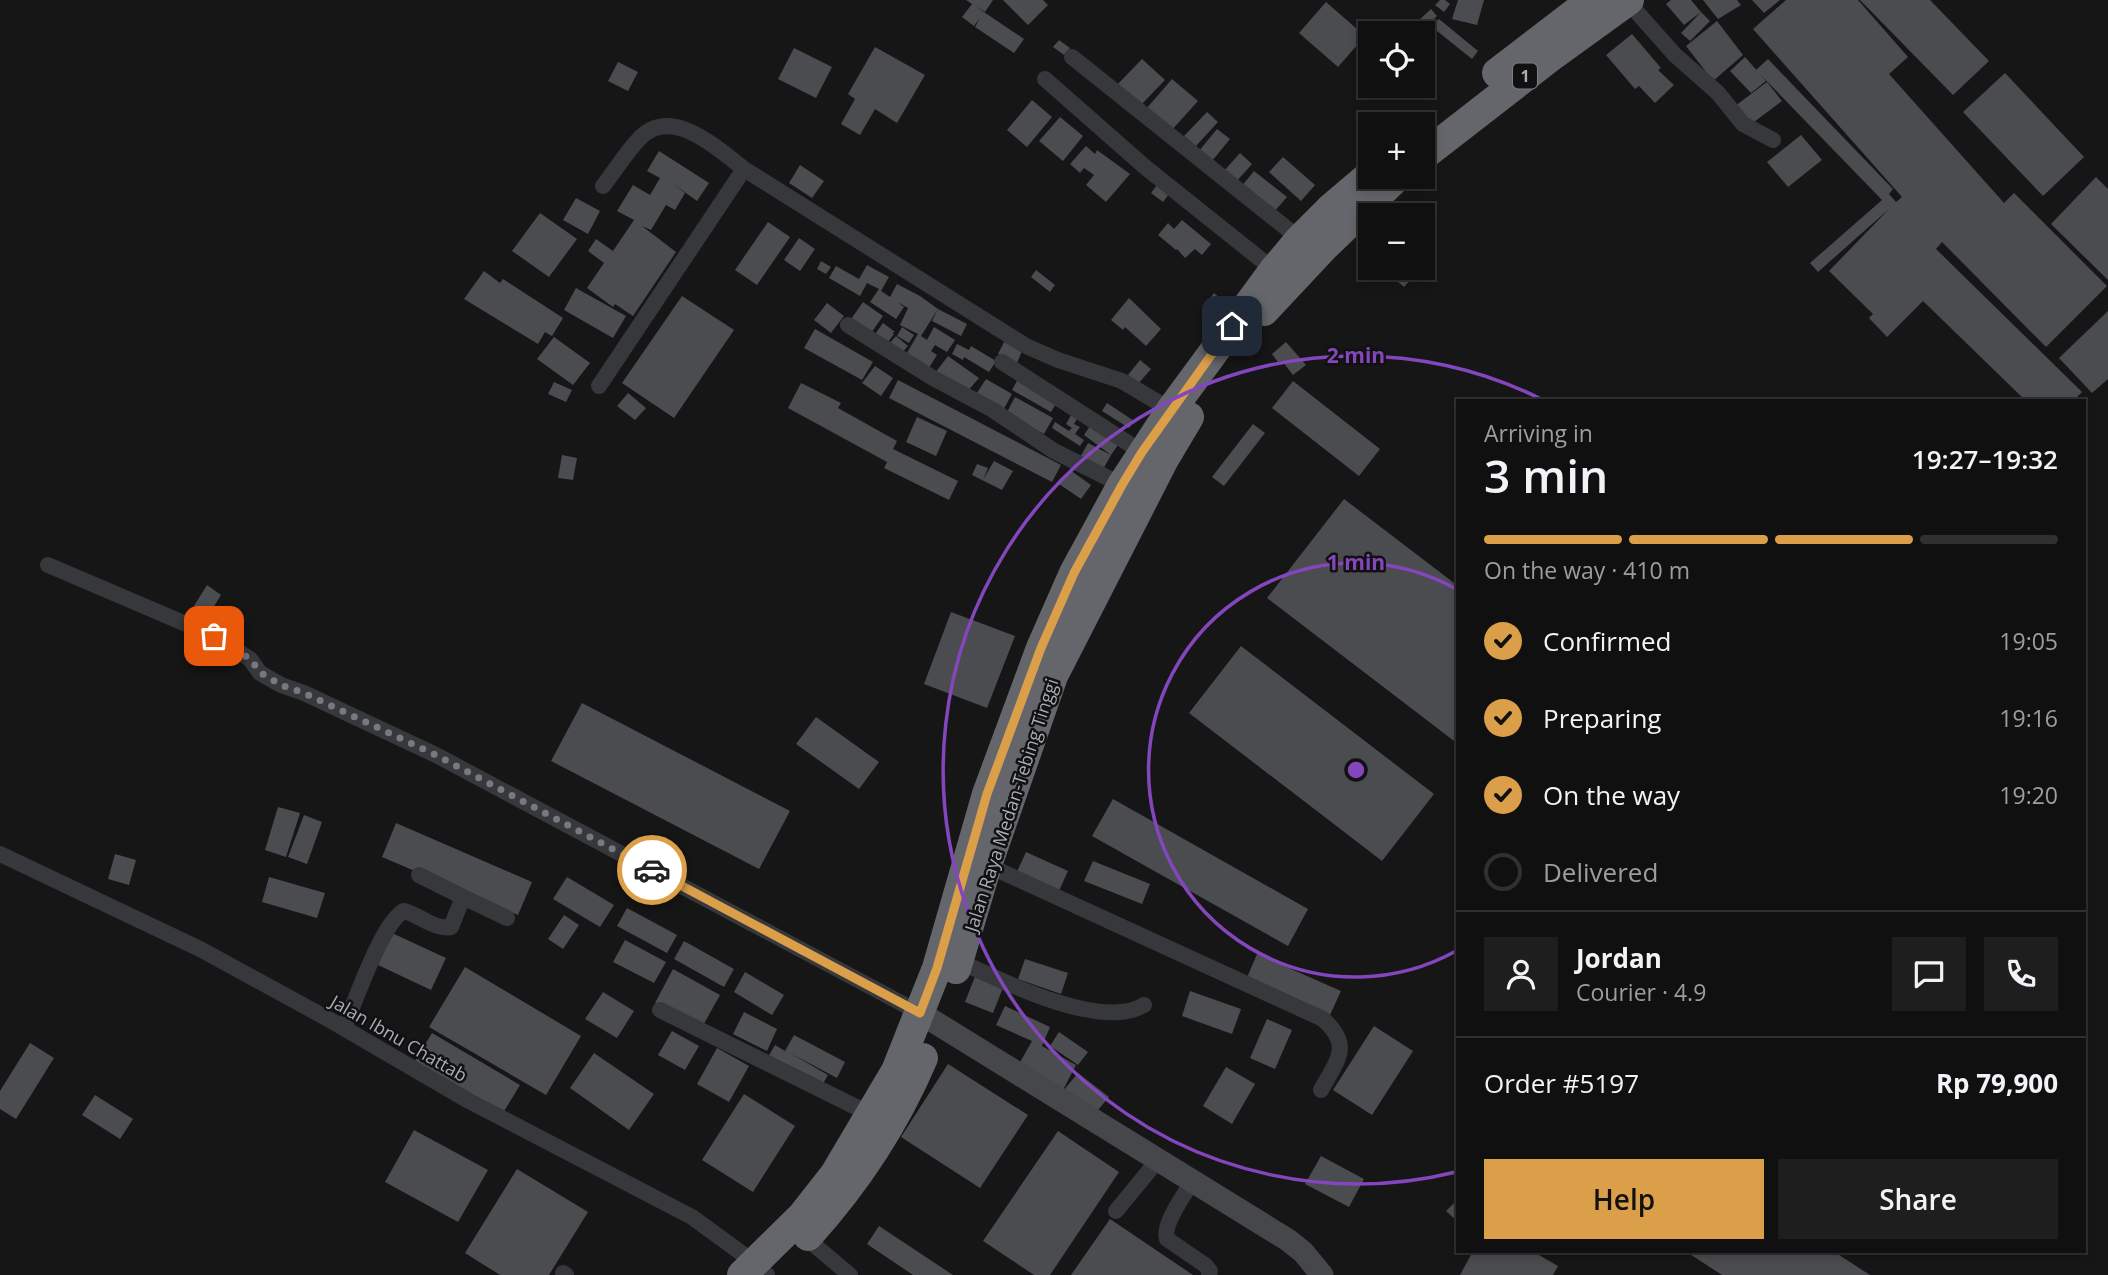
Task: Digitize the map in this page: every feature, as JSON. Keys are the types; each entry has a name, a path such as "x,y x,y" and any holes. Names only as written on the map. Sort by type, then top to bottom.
{"highway":[{"name":"1","path":"1435,122 1550,30 1592,0"},
{"name":"1","path":"1435,147 1628,1"},
{"name":"Jalan Raya Medan-Tebing Tinggi","path":"755,1271 806,1238 837,1205 893,1122 928,1019 937,968 987,794 1041,648 1074,573 1122,485 1171,410 1274,270 1300,239 1358,185"},
{"name":"Jalan Raya Medan-Tebing Tinggi","path":"755,1271 835,1174 928,1019 959,961 987,865 1053,676 1158,471 1192,411 1262,314 1324,247 1384,189"}],"street":[{"path":"1628,1 1675,55 1718,93 1743,124 1773,140"},
{"path":"1072,57 1300,239"},
{"path":"1045,79 1145,167 1274,270"},
{"path":"603,186 641,137 664,127 685,129 744,169 1026,345 1058,360 1122,381 1171,410"},
{"path":"599,386 744,169"},
{"path":"848,325 933,378 993,410 1054,451 1122,485"},
{"path":"1002,362 1142,452"},
{"path":"48,565 214,636 250,659 261,673 281,685 304,693 436,755 928,1019 1288,1240 1303,1252 1322,1275"},
{"name":"Jalan Ibnu Chattab","path":"0,854 202,950 469,1101 692,1217 755,1271"},
{"path":"987,865 1323,1019 1341,1039 1341,1054 1321,1090"},
{"path":"419,875 507,918"},
{"path":"344,1028 382,938 399,914 404,911 414,913 438,927 451,927 463,897"},
{"path":"959,961 1024,992 1079,1007 1119,1014 1134,1012 1144,1005"},
{"path":"660,1010 870,1114"},
{"path":"1116,1211 1158,1160"},
{"path":"1192,1182 1167,1226 1166,1234 1167,1239 1205,1265 1209,1275"},
{"path":"806,1238 850,1275"}],"building":[{"path":"966,0 993,0 985,12 975,6 1024,39 1014,53 975,27 980,18 974,26 962,17 972,4"},
{"path":"1003,0 1043,0 1048,5 1028,25"},
{"path":"1440,0 1450,4 1444,12 1435,5"},
{"path":"1458,0 1484,0 1477,25 1452,19"},
{"path":"1671,0 1691,0 1701,12 1684,25 1666,4"},
{"path":"1703,0 1737,0 1741,5 1718,19"},
{"path":"1752,0 1780,0 1764,13"},
{"path":"1786,0 1858,0 1908,57 1889,74 2004,203 2014,193 2107,286 2046,347 1942,242 1936,249 2082,392 2075,399 2024,399 1923,301 1887,337 1869,318 1873,314 1829,271 1889,209 1818,272 1810,263 1882,200 1756,70 1768,59 1893,189 1889,194 1896,202 1902,197 1753,29"},
{"path":"1860,0 1930,0 1989,61 1953,95"},
{"path":"1326,2 1358,30 1358,44 1338,67 1299,33"},
{"path":"1431,9 1437,16 1432,21 1418,21"},
{"path":"1701,12 1710,21 1690,41 1681,33"},
{"path":"1439,19 1478,51 1472,59 1435,29"},
{"path":"1717,21 1743,55 1713,81 1686,46"},
{"path":"1632,34 1661,68 1658,70 1674,85 1655,103 1639,86 1635,89 1606,55"},
{"path":"1059,40 1070,48 1064,55 1053,47"},
{"path":"875,47 925,75 897,123 875,109 860,135 841,124 855,99 848,94"},
{"path":"794,48 832,67 816,98 778,79"},
{"path":"1745,57 1766,81 1751,93 1730,71"},
{"path":"1142,59 1165,80 1139,107 1116,86"},
{"path":"618,62 638,72 628,91 608,81"},
{"path":"2005,73 2084,157 2043,196 1963,112"},
{"path":"1172,79 1198,101 1171,131 1146,109"},
{"path":"1767,82 1782,101 1750,125 1735,106"},
{"path":"1032,100 1052,117 1027,147 1007,130"},
{"path":"1207,112 1218,122 1196,146 1184,136"},
{"path":"1060,117 1083,136 1063,161 1039,141"},
{"path":"1217,129 1230,139 1212,161 1199,151"},
{"path":"1801,135 1822,160 1788,187 1767,162"},
{"path":"1086,146 1095,154 1097,150 1130,174 1106,202 1086,185 1094,175 1084,168 1080,173 1070,164"},
{"path":"659,151 709,183 697,201 672,183 685,193 675,210 666,205 651,230 642,226 676,252 633,316 615,304 613,307 587,288 604,263 588,251 596,239 613,251 634,220 617,211 633,185 650,195 660,178 647,171"},
{"path":"1240,153 1252,164 1235,183 1223,172"},
{"path":"1283,157 1315,185 1301,201 1269,172"},
{"path":"800,165 824,181 812,198 789,183"},
{"path":"1254,171 1287,197 1273,213 1241,187"},
{"path":"2096,177 2108,189 2108,280 2051,224"},
{"path":"1157,185 1169,194 1163,202 1151,193"},
{"path":"576,198 600,211 588,234 563,220"},
{"path":"540,213 577,239 549,277 512,251"},
{"path":"1182,220 1211,244 1202,255 1195,249 1185,258 1158,235 1168,223 1174,229"},
{"path":"768,222 790,237 757,285 735,270"},
{"path":"799,238 815,249 800,271 784,260"},
{"path":"821,261 831,267 826,274 817,269"},
{"path":"867,265 889,277 881,291 890,297 897,284 938,309 921,336 927,340 934,327 955,340 947,352 935,345 931,351 937,355 927,371 904,358 918,334 900,325 908,308 897,302 904,307 896,319 870,302 879,289 867,283 860,296 829,278 836,266 859,279"},
{"path":"1036,270 1055,285 1050,292 1031,277"},
{"path":"484,271 500,283 503,279 563,318 552,336 545,332 538,344 464,299"},
{"path":"1396,280 1410,280 1404,287"},
{"path":"576,288 626,316 613,338 564,310"},
{"path":"1214,293 1224,302 1217,310 1207,302"},
{"path":"682,296 734,330 674,418 622,383"},
{"path":"1129,298 1161,329 1146,346 1125,327 1123,330 1111,320"},
{"path":"863,302 883,316 869,336 849,322"},
{"path":"827,303 844,316 831,333 814,320"},
{"path":"938,309 967,324 961,336 932,321"},
{"path":"2108,311 2108,379 2092,393 2059,358"},
{"path":"883,323 895,332 885,346 873,337"},
{"path":"902,327 914,335 909,343 897,336"},
{"path":"815,329 873,362 862,380 804,348"},
{"path":"896,336 908,346 899,356 887,346"},
{"path":"554,337 590,363 573,385 537,359"},
{"path":"1004,342 1022,351 1017,363 998,354"},
{"path":"1286,342 1306,365 1293,375 1283,362 1280,365 1272,354"},
{"path":"957,344 969,350 971,346 996,361 989,372 964,357 963,360 952,354"},
{"path":"948,356 979,378 966,393 935,373"},
{"path":"1140,360 1151,369 1138,384 1128,375"},
{"path":"875,366 893,378 881,396 862,383"},
{"path":"986,379 1012,394 1002,412 975,396"},
{"path":"1018,379 1057,402 1051,412 1012,390"},
{"path":"898,380 1061,465 1052,482 889,398"},
{"path":"1293,381 1380,449 1359,476 1272,408"},
{"path":"554,382 572,390 566,402 548,394"},
{"path":"801,383 841,403 838,408 897,441 893,449 958,481 949,500 884,468 887,462 788,408"},
{"path":"628,393 646,408 635,420 617,406"},
{"path":"1015,397 1053,418 1044,434 1006,414"},
{"path":"1107,403 1134,421 1129,428 1102,411"},
{"path":"1074,410 1080,414 1074,424 1080,427 1075,434 1084,440 1080,446 1052,428 1055,422 1069,431 1072,428 1066,424"},
{"path":"917,417 947,431 936,456 906,442"},
{"path":"1253,424 1265,433 1224,486 1212,477"},
{"path":"1090,426 1118,445 1111,455 1084,435"},
{"path":"1088,443 1111,455 1101,473 1078,461"},
{"path":"562,455 577,458 573,480 558,478"},
{"path":"994,461 1013,471 1002,490 972,475 977,464 988,468 983,480"},
{"path":"1070,470 1091,485 1081,499 1059,484"},
{"path":"1344,499 1456,584 1456,742 1267,598"},
{"path":"207,585 221,595 208,616 194,606"},
{"path":"951,612 1015,636 987,708 924,684"},
{"path":"1241,646 1434,794 1382,861 1189,713"},
{"path":"582,703 790,811 759,869 551,761"},
{"path":"816,717 879,762 859,789 796,744"},
{"path":"1113,799 1308,909 1288,946 1092,836"},
{"path":"278,807 300,813 286,857 265,850"},
{"path":"304,815 322,822 307,864 288,857"},
{"path":"396,823 532,882 518,915 382,857"},
{"path":"1026,852 1068,871 1057,895 1015,876"},
{"path":"115,854 136,860 129,885 108,879"},
{"path":"1093,861 1150,884 1142,904 1084,881"},
{"path":"269,877 325,893 317,918 262,902"},
{"path":"567,877 614,905 600,927 553,899"},
{"path":"627,908 677,935 667,953 617,926"},
{"path":"564,915 579,925 563,949 548,939"},
{"path":"392,933 446,958 431,990 378,965"},
{"path":"625,940 666,962 654,983 613,962"},
{"path":"684,941 734,969 724,987 674,959"},
{"path":"1257,954 1341,991 1329,1017 1246,980"},
{"path":"1025,959 1068,973 1061,994 1018,979"},
{"path":"465,967 581,1036 546,1095 429,1027"},
{"path":"673,969 720,995 701,1029 655,1003"},
{"path":"745,972 784,995 772,1015 734,992"},
{"path":"976,974 1004,985 993,1013 965,1002"},
{"path":"1190,991 1241,1009 1232,1034 1182,1016"},
{"path":"603,992 634,1011 617,1038 585,1019"},
{"path":"1005,1006 1050,1027 1042,1046 1076,1065 1063,1090 1018,1066 1032,1041 996,1025"},
{"path":"744,1012 777,1029 767,1051 733,1034"},
{"path":"1267,1019 1292,1030 1275,1069 1250,1058"},
{"path":"1374,1026 1413,1051 1372,1115 1333,1090"},
{"path":"672,1031 699,1046 685,1070 658,1055"},
{"path":"1059,1032 1088,1052 1078,1065 1050,1046"},
{"path":"432,1033 520,1085 503,1113 415,1061"},
{"path":"794,1035 845,1062 837,1078 790,1053 828,1075 821,1087 768,1057 775,1045 785,1051"},
{"path":"30,1043 54,1058 16,1119 0,1109 0,1091"},
{"path":"717,1048 749,1066 729,1102 697,1084"},
{"path":"594,1053 654,1094 629,1130 570,1088"},
{"path":"948,1064 1028,1115 980,1188 901,1137"},
{"path":"1226,1067 1255,1084 1232,1124 1203,1106"},
{"path":"1078,1073 1109,1097 1093,1116 1062,1092"},
{"path":"744,1094 795,1126 753,1192 702,1160"},
{"path":"95,1095 133,1119 120,1139 82,1115"},
{"path":"414,1130 488,1170 458,1222 385,1182"},
{"path":"1058,1131 1119,1172 1050,1275 1034,1275 983,1241"},
{"path":"1321,1156 1364,1179 1349,1207 1305,1184"},
{"path":"517,1169 588,1212 549,1275 500,1275 465,1253"},
{"path":"1456,1201 1456,1220 1446,1211"},
{"path":"1110,1219 1193,1275 1071,1275"},
{"path":"879,1226 953,1275 913,1275 867,1244"},
{"path":"1472,1253 1535,1253 1558,1266 1553,1275 1460,1275"},
{"path":"1688,1253 1836,1253 1870,1275 1722,1275"}],"way so far":[{"path":"214,636 250,659 261,673 281,685 304,693 436,755 652,870"}],"route":[{"path":"652,870 920,1013 937,968 987,794 1041,648 1074,573 1142,452 1232,326"}]}
